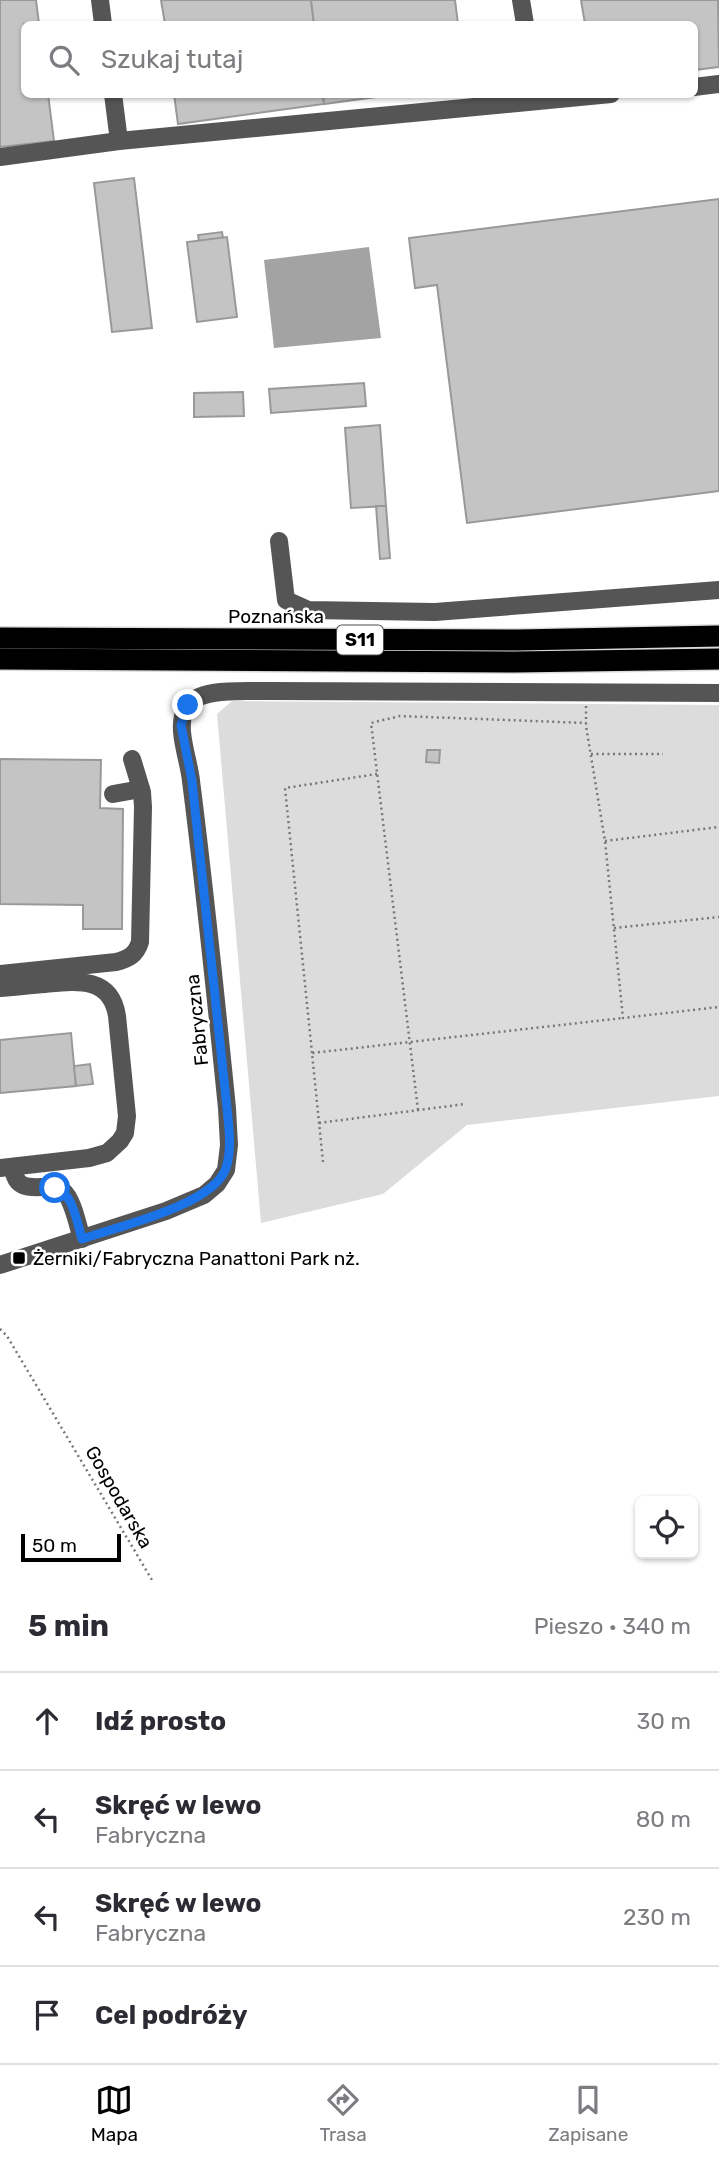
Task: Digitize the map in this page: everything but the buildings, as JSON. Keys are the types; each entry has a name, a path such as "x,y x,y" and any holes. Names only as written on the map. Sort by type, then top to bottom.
{"highway":[{"name":"Poznańska","path":"0,638 518,640 719,636"},
{"name":"S11","path":"0,659 515,662 719,659"}],"street":[{"path":"100,0 103,21"},
{"path":"521,0 524,21"},
{"path":"698,87 719,84"},
{"path":"114,98 119,141"},
{"path":"0,157 119,141 535,98"},
{"path":"279,541 286,600 308,610 435,612 719,590"},
{"name":"Fabryczna","path":"0,1265 194,1200 217,1184 226,1170 229,1144 222,1054 192,781 181,725 185,710 197,697 214,693 271,691 586,692"},
{"path":"586,692 719,693"},
{"path":"0,974 116,962 128,959 137,951 140,942 143,816 141,789 132,760"},
{"path":"113,794 141,789"},
{"path":"0,988 78,981 92,984 109,995 114,1002 117,1016 127,1116 125,1133 107,1153 89,1158 7,1168"},
{"path":"7,1168 25,1185 64,1191 82,1239"}],"path":[{"path":"586,692 586,723 605,841 623,1018"},
{"path":"418,1110 371,723 400,716 586,723"},
{"path":"591,754 663,754"},
{"path":"323,1161 285,788 377,775"},
{"path":"605,841 719,827"},
{"path":"614,928 719,916"},
{"path":"312,1053 719,1007"},
{"path":"319,1123 465,1104"},
{"name":"Gospodarska","path":"0,1329 7,1336 152,1580"}],"shaded area":[{"path":"369,247 381,338 274,348 264,260"},
{"path":"232,701 719,705 719,1096 467,1125 383,1194 261,1223 217,714"}],"place":[{"name":"Żerniki/Fabryczna Panattoni Park nż.","path":"19,1258"}],"route":[{"path":"55,1188 64,1191 68,1197 82,1239 194,1200 217,1184 226,1170 229,1154 227,1108 212,958 192,781 181,725 188,705"}]}
